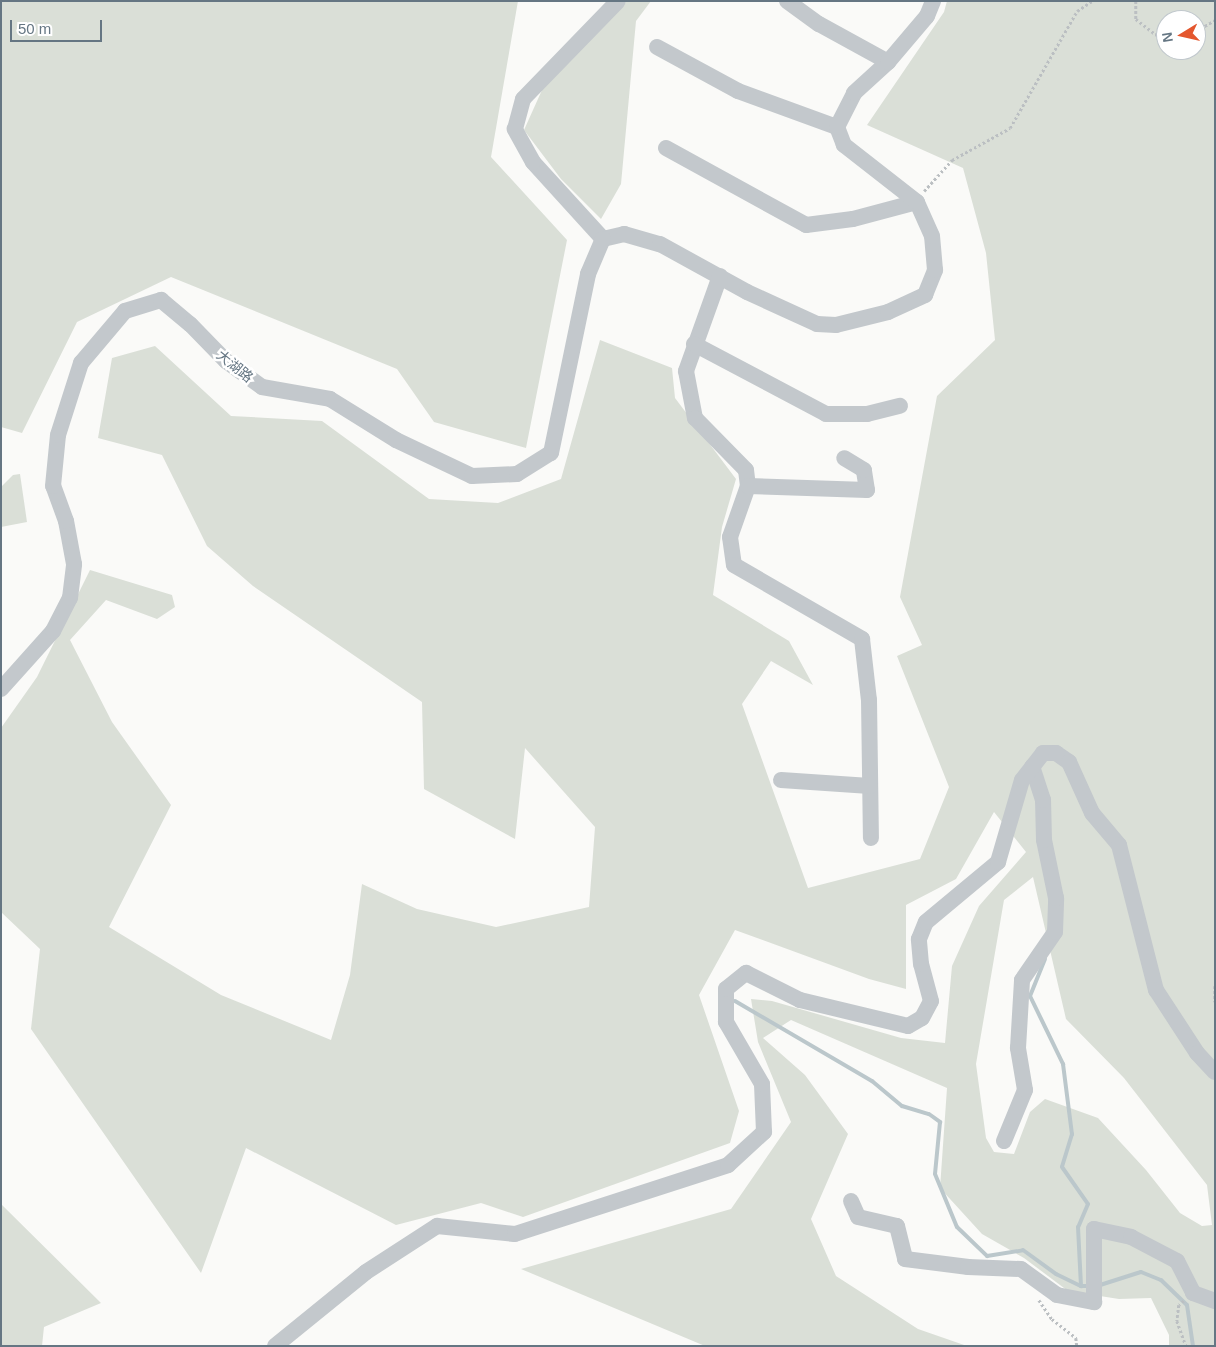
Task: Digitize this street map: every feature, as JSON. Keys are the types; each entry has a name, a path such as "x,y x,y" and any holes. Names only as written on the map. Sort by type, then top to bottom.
{"street":[{"path":"618,1 523,99 515,129 533,162 603,239 624,234 660,244 817,324 836,326 888,312 926,295 935,270 932,236 918,199 844,144 836,127 738,91 657,47"},
{"path":"787,1 819,24 888,62"},
{"path":"836,127 854,93 888,62 927,16 933,1"},
{"path":"666,148 806,226 853,219 918,199"},
{"name":"大湖路","path":"1,689 53,631 70,598 74,564 66,521 54,486 58,435 80,363 125,310 161,300 190,324 226,361 262,387 330,399 396,440 472,476 518,474 550,453 588,274 603,239"},
{"path":"720,276 694,344 686,371 695,418 746,470 748,486 730,538 734,565 862,639 869,700 871,838"},
{"path":"694,344 826,414 868,414 900,406"},
{"path":"748,486 867,490 864,470 844,458"},
{"path":"275,1346 366,1272 437,1226 515,1234 728,1165 764,1132 762,1084 726,1022 726,989 746,973 800,1000 908,1026 922,1018 931,1001 921,964 919,939 926,922 998,862 1022,780 1044,753 1056,753 1069,762 1092,813 1118,845 1156,990 1197,1054 1215,1072"},
{"path":"1004,1141 1026,1090 1018,1048 1022,980 1055,932 1056,898 1044,840 1043,800 1032,767"},
{"path":"781,780 870,786"},
{"path":"851,1202 858,1218 897,1226 905,1259 968,1267 1021,1269 1057,1296 1094,1302 1094,1229 1131,1237 1177,1261 1192,1293 1215,1301"}],"path":[{"path":"918,199 952,160 1010,128 1077,11 1092,1"},
{"path":"1136,1 1136,19 1156,34"},
{"path":"1215,986 1215,1002"},
{"path":"1037,1281 1033,1292 1052,1319 1076,1338 1077,1346"},
{"path":"1186,1346 1177,1321 1179,1305 1192,1293"}],"shaded area":[{"path":"1,1 518,1 491,157 567,240 526,448 434,422 397,369 171,277 77,322 22,433 1,427"},
{"path":"626,1 651,1 636,21 621,184 601,219 561,179 524,130 542,90"},
{"path":"947,1 1215,1 1215,1346 1169,1346 1169,1335 1151,1298 1119,1299 1068,1291 1024,1258 982,1234 940,1188 947,1088 791,1020 763,1038 805,1075 848,1134 811,1219 836,1276 918,1329 967,1346 705,1346 521,1269 731,1209 791,1122 758,1042 751,999 772,1001 901,1038 945,1043 952,966 979,906 1026,852 994,812 956,879 906,905 906,989 869,979 735,930 699,995 739,1111 730,1143 523,1217 481,1203 396,1225 246,1148 201,1273 31,1029 40,949 1,912 1,728 37,677 90,570 172,595 175,607 157,619 106,600 70,640 112,722 171,805 109,927 221,995 331,1040 350,975 362,884 417,909 496,927 589,907 595,827 525,748 515,839 424,789 422,702 253,586 207,546 162,455 98,438 112,358 155,346 231,416 322,421 429,499 498,503 561,479 600,340 672,368 675,398 736,479 722,527 713,595 789,641 813,685 771,661 742,704 808,888 920,859 949,787 897,656 922,645 900,597 937,396 995,340 986,253 963,168 867,125 944,12","holes":["1033,877 1066,1019 1124,1078 1207,1185 1212,1225 1202,1226 1180,1213 1146,1170 1098,1118 1045,1099 1030,1112 1014,1154 994,1152 986,1138 976,1064 1004,900"]},
{"path":"20,474 27,522 1,527 1,487 13,475"},
{"path":"1,1204 101,1303 44,1327 42,1346 1,1346"}],"waterway":[{"path":"1045,959 1030,996 1063,1064 1072,1134 1062,1167 1088,1204 1078,1227 1081,1286"},
{"path":"735,1001 872,1081 902,1106 929,1114 940,1122 935,1174 957,1227 987,1256 1023,1250 1056,1274 1081,1286 1090,1286"},
{"path":"1097,1286 1141,1272 1161,1280 1187,1305 1193,1346"}]}
